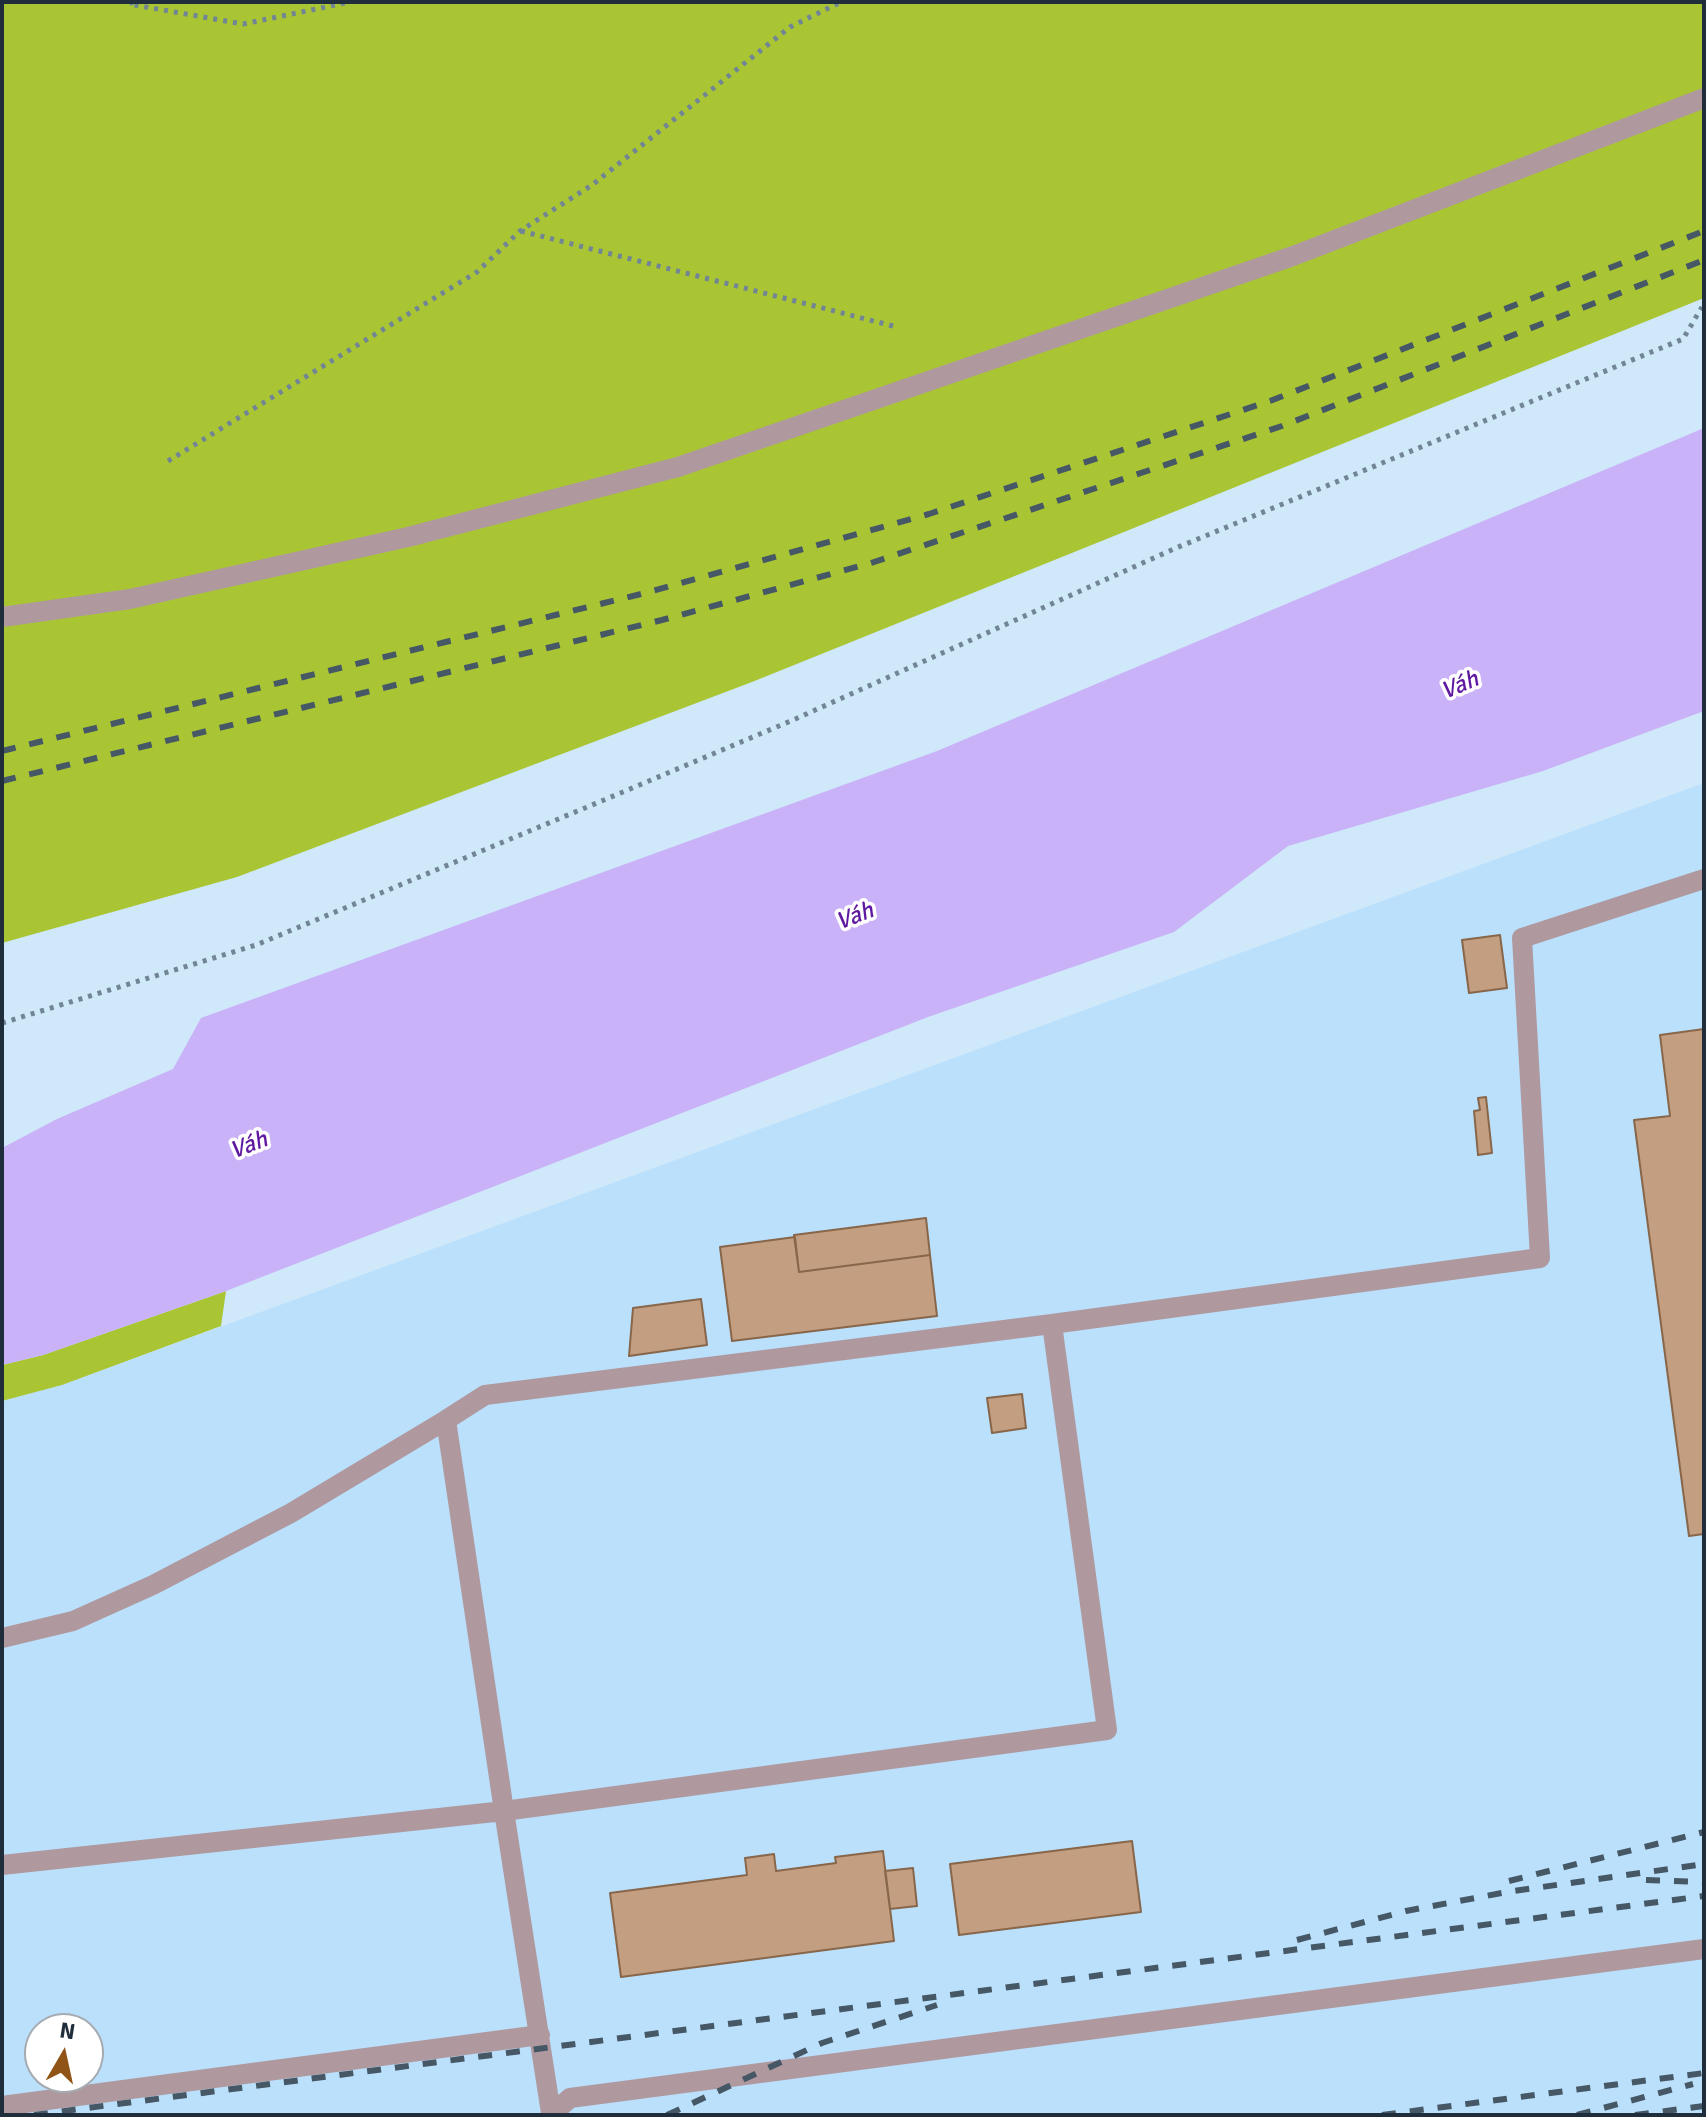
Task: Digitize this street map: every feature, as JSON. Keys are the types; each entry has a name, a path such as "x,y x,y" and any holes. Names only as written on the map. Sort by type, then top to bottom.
{"street":[{"path":"2,617 176,589 408,537 678,467 1293,256 1704,98"},
{"path":"2,1638 73,1621 153,1585 291,1513 485,1395 1052,1324 1540,1258 1522,938 1704,879"},
{"path":"2,1865 504,1811 1107,1730 1052,1324"},
{"path":"446,1420 551,2114"},
{"path":"551,2114 570,2098 1704,1949"},
{"path":"2,2106 540,2035"}],"path":[{"path":"133,2 129,4 243,24 350,2"},
{"path":"168,461 477,272 520,231 592,185 790,27 841,2"},
{"path":"520,231 897,327"},
{"path":"2,1023 256,945 618,794 1176,548 1683,339 1702,307"}],"shaded area":[{"path":"1704,783 1704,2115 2,2115 2,1401 62,1385"}],"green space":[{"path":"2,2 1704,2 1704,298 752,682 237,877 2,943"},
{"path":"226,1291 221,1326 62,1385 2,1401 2,1365 43,1355"}],"water":[{"name":"Váh","path":"1704,428 1704,711 1543,771 1288,846 1174,932 928,1017 226,1291 43,1355 2,1365 2,1148 57,1119 173,1069 201,1018 937,751"}],"building":[{"path":"1500,935 1507,988 1469,993 1462,940"},
{"path":"1704,1029 1704,1534 1689,1536 1634,1120 1670,1116 1660,1035"},
{"path":"1486,1097 1492,1153 1478,1155 1474,1111 1480,1110 1478,1098"},
{"path":"926,1218 930,1255 799,1272 794,1235"},
{"path":"795,1237 799,1272 930,1255 937,1316 732,1341 720,1247"},
{"path":"701,1299 707,1345 629,1356 633,1308"},
{"path":"1022,1394 1026,1428 992,1433 987,1398"},
{"path":"1132,1841 1141,1912 959,1935 950,1864"},
{"path":"883,1851 894,1941 621,1977 610,1893 747,1875 745,1858 774,1854 776,1871 836,1863 835,1857"},
{"path":"913,1868 917,1906 890,1909 885,1871"}],"railway":[{"path":"2,751 645,593 929,514 1270,401 1704,231"},
{"path":"2,781 662,620 871,563 1282,426 1704,260"},
{"path":"1509,1881 1704,1832"},
{"path":"1297,1940 1406,1911 1507,1892 1704,1864"},
{"path":"1646,1880 1704,1882"},
{"path":"34,2115 1704,1896"},
{"path":"667,2115 822,2043 937,2005"},
{"path":"1382,2115 1704,2073"},
{"path":"1577,2115 1693,2084"},
{"path":"1635,2115 1704,2106"}]}
